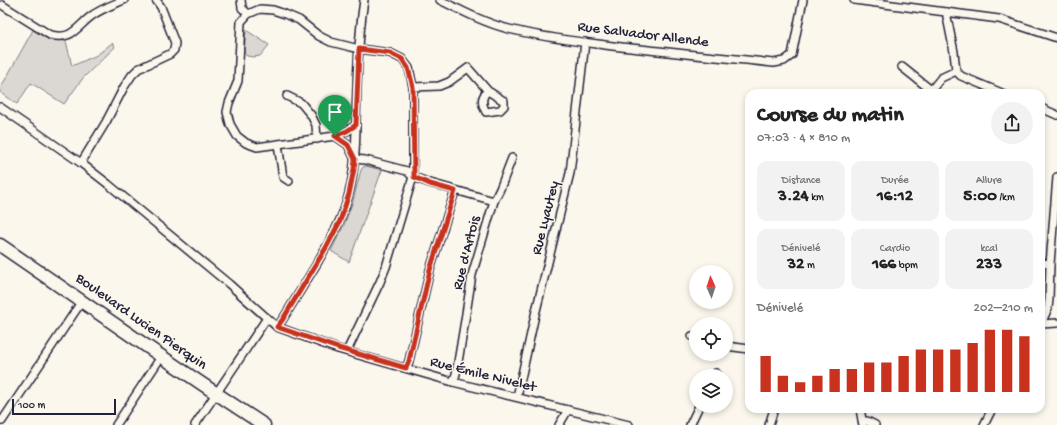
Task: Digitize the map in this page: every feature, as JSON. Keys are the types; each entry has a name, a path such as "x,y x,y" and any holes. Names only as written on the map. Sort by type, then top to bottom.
{"main road":[{"name":"Boulevard Lucien Pierquin","path":"0,245 161,357 264,425"}],"street":[{"path":"2,4 50,35 58,37 69,35 90,17 124,0"},
{"path":"80,163 106,122 132,75 138,69 170,54 174,50 175,43 161,7 156,0"},
{"path":"241,0 242,8 248,14"},
{"path":"277,327 327,246 340,221 349,194 355,159 359,49 364,0"},
{"name":"Rue Salvador Allende","path":"440,0 481,20 508,29 528,33 661,52 774,63 784,61 792,55 803,0"},
{"path":"854,0 999,20 1057,38"},
{"path":"347,351 384,272 414,177 413,87 408,68 402,59 390,53 359,49 331,42 318,36 299,20 285,14 273,10 260,9 248,14 241,22 238,81 227,112 230,124 238,136 246,143 258,147 335,136 356,125"},
{"path":"947,12 956,71 961,76 992,89"},
{"name":"Rue Lyautey","path":"517,397 535,315 570,174 585,42"},
{"path":"902,67 928,89"},
{"path":"413,87 439,86 449,82 468,68 488,91"},
{"path":"932,89 941,78 956,71"},
{"path":"287,96 300,103 311,115 316,125 317,139"},
{"name":"Rue Émile Nivelet","path":"0,107 108,184 229,284 277,327 347,351 454,382 629,425"},
{"path":"1045,110 1057,114"},
{"path":"335,136 348,145 355,159"},
{"path":"278,145 283,177 289,181"},
{"name":"Rue d'Artois","path":"454,382 472,275 494,201 512,158"},
{"path":"355,159 365,160 407,171 414,177 430,184 494,201"},
{"path":"1045,315 1048,308 1057,177"},
{"path":"406,368 409,361 430,270 455,191"},
{"path":"1045,263 1050,264"},
{"path":"2,421 82,301"},
{"path":"195,425 267,318"},
{"path":"1045,324 1057,323"},
{"path":"733,347 745,348"},
{"path":"119,424 161,357"},
{"path":"559,425 568,410"},
{"path":"690,425 696,413"},
{"path":"769,425 773,413"},
{"path":"861,413 863,423 867,421 875,425"},
{"path":"984,425 989,413"}],"shaded area":[{"path":"33,30 49,40 66,41 72,66 97,55 112,43 115,47 83,78 64,104 31,83 17,104 0,92 0,89"},
{"path":"246,30 269,45 260,56 247,56 244,53"},
{"path":"366,166 382,170 349,262 331,251 344,225 353,201 361,170"}],"route":[{"path":"359,49 390,53 402,59 408,68 413,87 414,177 430,184 455,191 430,270 409,361 406,368 338,348 277,327 327,246 340,221 349,194 355,159 348,145 335,136 356,125 359,49"}]}
